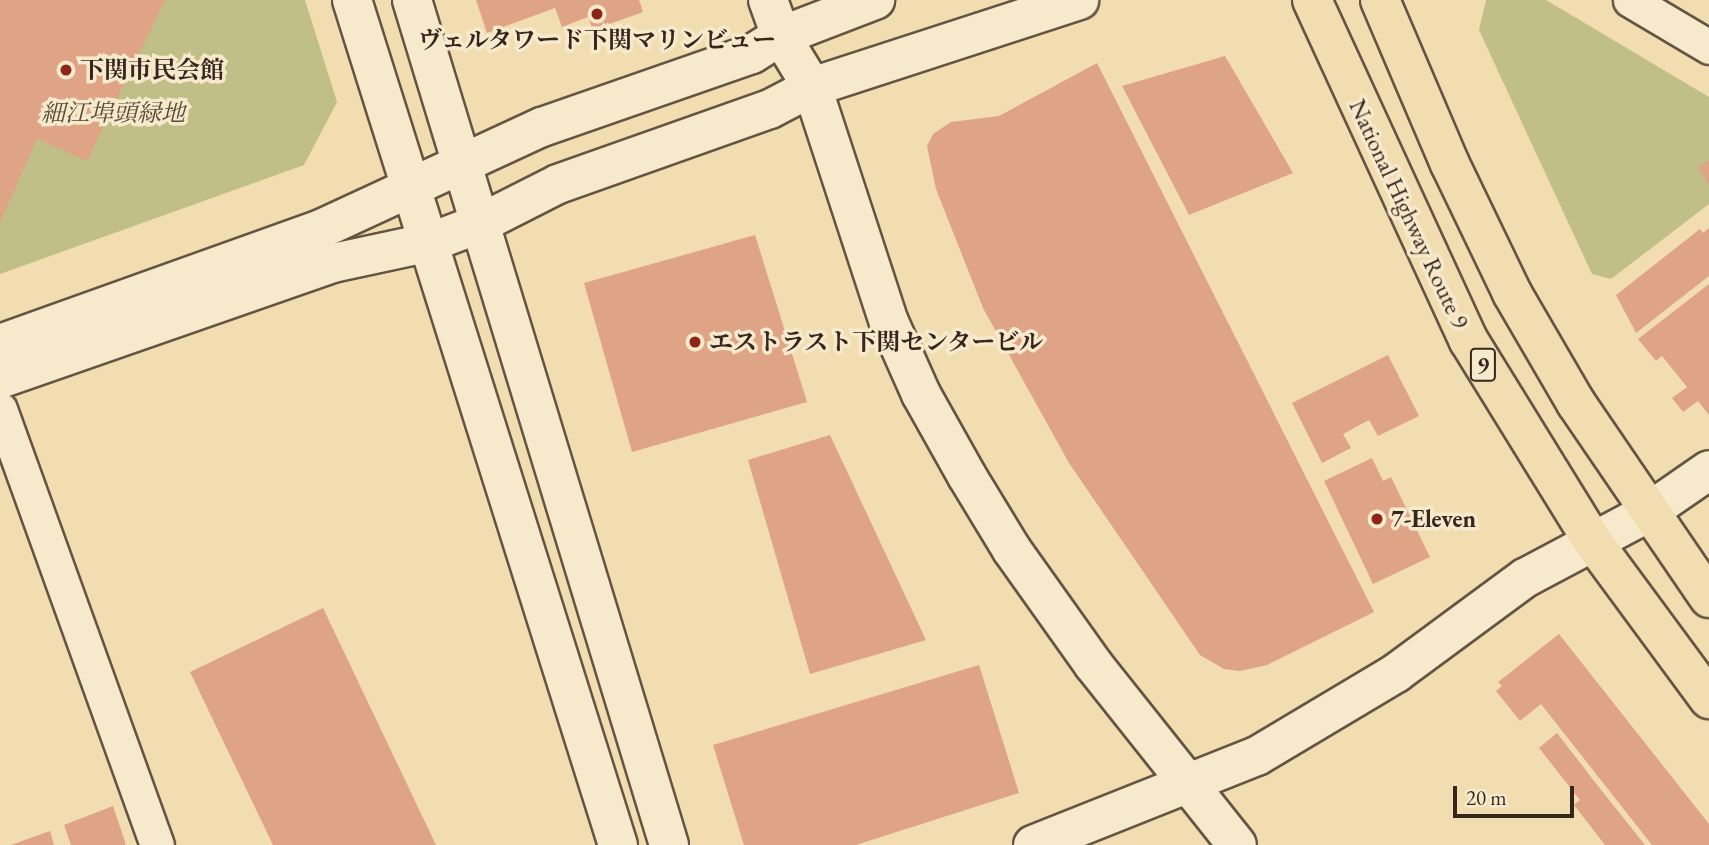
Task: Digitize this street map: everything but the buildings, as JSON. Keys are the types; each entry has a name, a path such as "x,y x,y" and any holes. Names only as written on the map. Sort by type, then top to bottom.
{"highway":[{"name":"National Highway Route 9","path":"1312,0 1469,341 1594,543 1709,699"},
{"path":"1380,0 1410,76 1512,293 1647,513 1709,598"}],"street":[{"path":"352,0 431,242 618,845"},
{"path":"412,0 669,845"},
{"path":"768,0 781,36 812,86 889,322 921,394 1012,550 1093,664 1237,845"},
{"path":"0,344 321,229 542,127 752,54 781,36 813,10 875,0"},
{"path":"0,379 333,263 431,242 481,223 558,184 770,108 812,86 1079,0"},
{"path":"1630,0 1709,47"},
{"path":"812,86 813,10"},
{"path":"0,409 157,845"},
{"path":"1033,845 1257,756 1348,704 1525,579 1647,513 1709,470"}],"green space":[{"name":"細江埠頭緑地","path":"0,0 305,0 337,102 304,165 0,274"},
{"path":"1486,0 1546,0 1709,97 1709,204 1611,279 1592,274 1479,30"}],"place":[{"name":"ヴェルタワード下関マリンビュー","path":"597,14"},
{"name":"下関市民会館","path":"66,70"},
{"name":"エストラスト下関センタービル","path":"695,342"},
{"name":"7-Eleven","path":"1377,519"}]}
